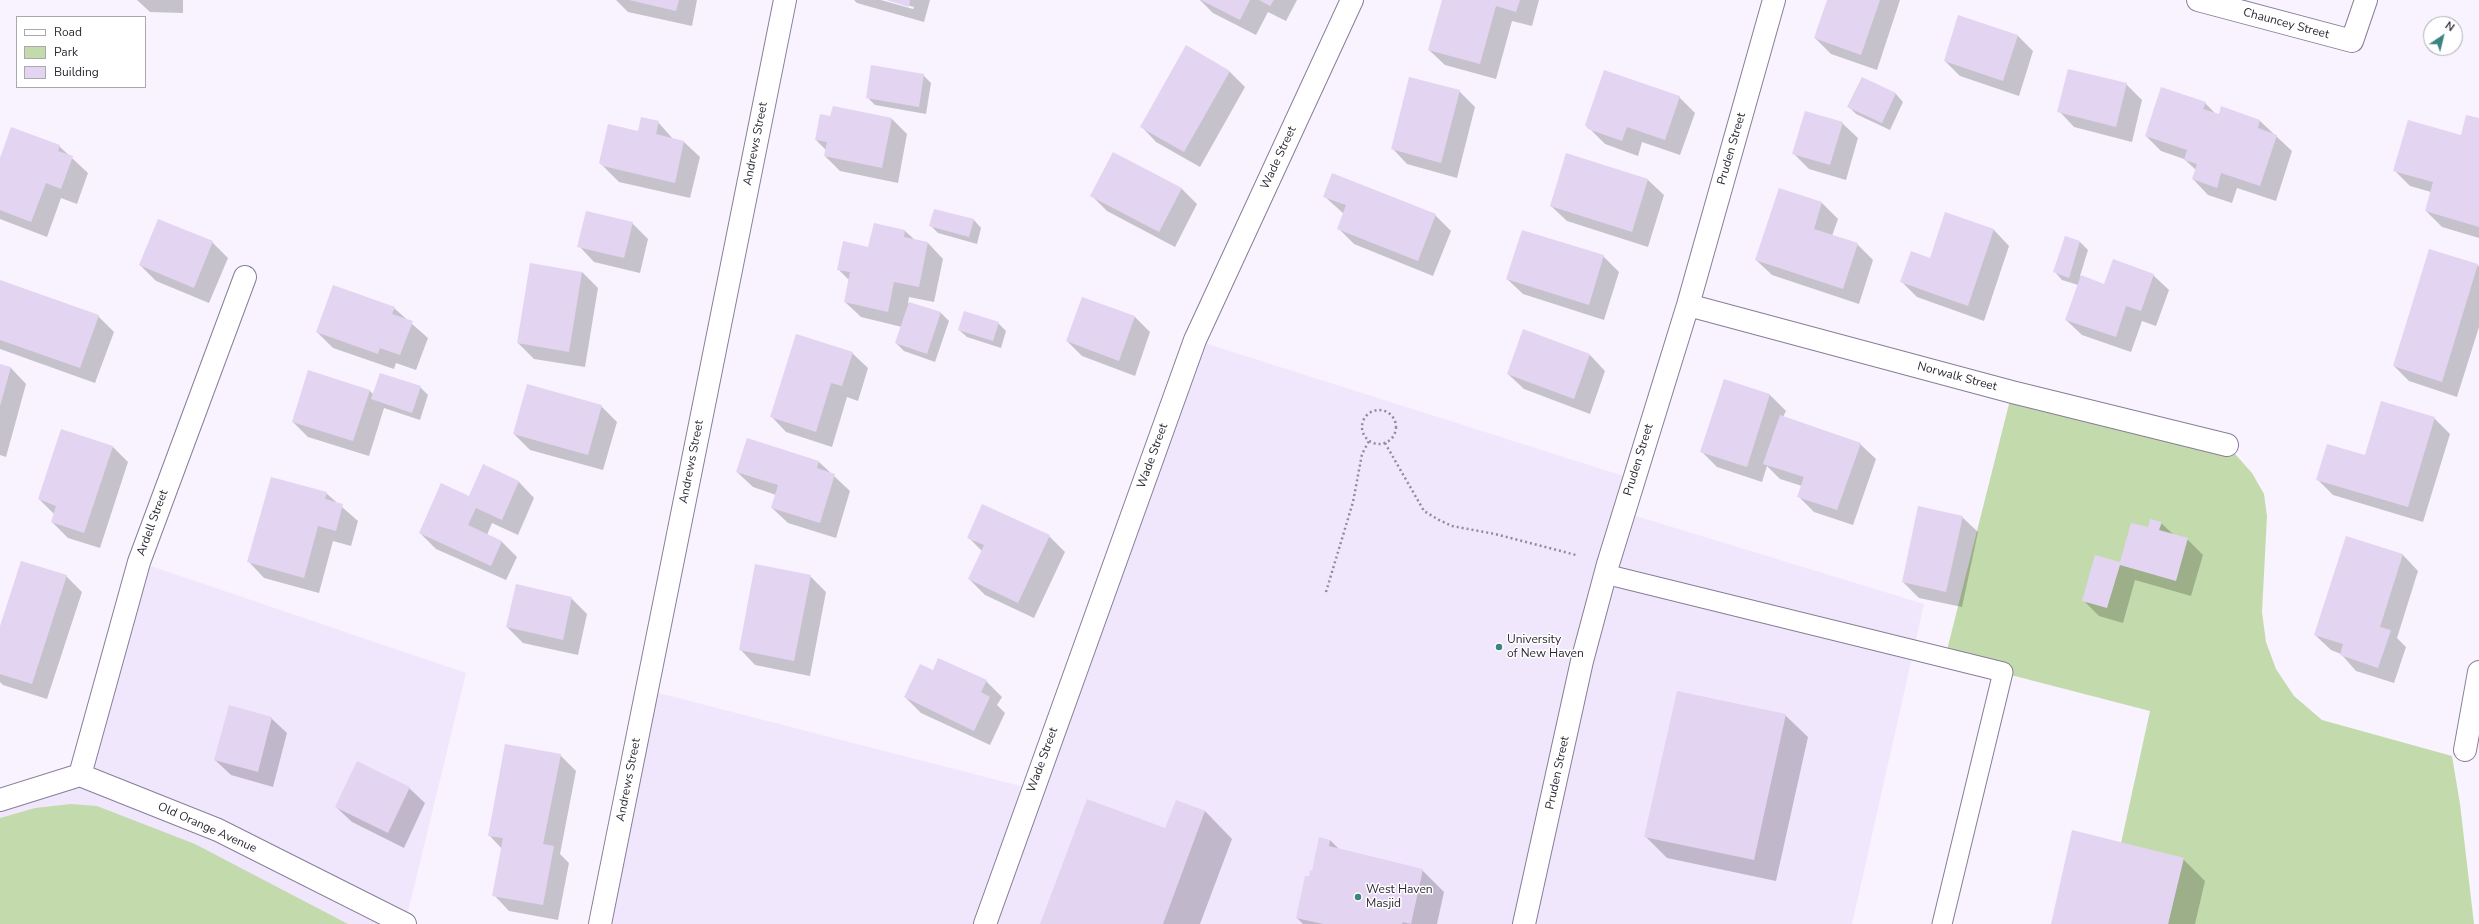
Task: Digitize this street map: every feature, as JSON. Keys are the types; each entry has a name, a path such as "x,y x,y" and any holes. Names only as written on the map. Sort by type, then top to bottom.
{"street":[{"name":"Andrews Street","path":"600,924 785,0"},
{"name":"Wade Street","path":"985,924 1195,340 1352,0"},
{"name":"Pruden Street","path":"1524,924 1582,661 1606,569 1688,305 1774,0"},
{"name":"Chauncey Street","path":"2198,0 2352,41 2366,0"},
{"name":"Ardell Street","path":"80,775 139,562 245,277"},
{"name":"Norwalk Street","path":"1688,305 2012,392 2227,445"},
{"path":"2465,750 2479,672"},
{"path":"0,800 80,775"},
{"name":"Old Orange Avenue","path":"80,775 218,830 405,924"}],"lane":[{"path":"1606,569 2003,672 1942,924"}],"path":[{"path":"1377,409 1388,412 1395,421 1393,436 1385,443 1380,444 1369,441 1365,437 1362,426 1366,415 1377,409"},
{"path":"1326,592 1353,502 1362,454 1369,441"},
{"path":"1385,443 1424,511 1439,520 1452,526 1531,542 1606,569"}],"shaded area":[{"name":"University of New Haven","path":"1195,340 1633,479 1623,512 1924,604 1852,924 600,924 647,690 1032,789"},
{"path":"139,562 466,673 405,924 0,924 0,799 80,775"}],"green space":[{"path":"2012,392 2227,445 2252,473 2264,494 2267,516 2262,612 2266,642 2276,669 2294,696 2322,720 2452,756 2460,804 2474,924 2168,924 2183,858 2121,843 2150,711 1945,658"},
{"path":"71,804 97,806 195,844 348,924 0,924 0,818 35,808"}],"building":[{"path":"629,0 679,0 676,11"},
{"path":"886,0 910,0 909,7"},
{"path":"1201,0 1250,0 1240,20"},
{"path":"1259,0 1274,0 1270,6"},
{"path":"1442,0 1520,0 1516,12 1496,6 1480,64 1428,50"},
{"path":"1827,0 1880,0 1861,55 1814,38"},
{"path":"1958,15 2018,35 2003,81 1944,61"},
{"path":"1186,45 1230,71 1184,152 1140,127"},
{"path":"871,65 924,74 919,107 866,98"},
{"path":"2068,69 2127,83 2116,127 2057,112"},
{"path":"1604,70 1680,96 1665,140 1627,127 1622,141 1588,129 1585,125"},
{"path":"1409,77 1460,90 1441,163 1391,149"},
{"path":"1862,77 1896,93 1882,123 1847,107"},
{"path":"2161,87 2206,102 2203,109 2219,114 2221,106 2260,120 2258,128 2277,135 2260,186 2221,173 2217,188 2192,179 2197,164 2184,160 2187,150 2145,136"},
{"path":"833,106 892,118 882,168 824,156 827,142 815,140 820,114 830,116"},
{"path":"1805,111 1843,122 1830,165 1792,154"},
{"path":"2466,115 2479,118 2479,227 2425,211 2433,182 2393,171 2408,120 2461,135"},
{"path":"641,117 659,121 656,134 684,141 675,183 603,166 599,163 608,124 638,131"},
{"path":"11,127 60,145 58,151 73,156 61,189 46,183 31,222 0,210 0,158"},
{"path":"1113,152 1182,188 1159,232 1090,196"},
{"path":"1566,153 1648,179 1632,232 1550,206"},
{"path":"1332,173 1436,214 1418,261 1337,229 1346,205 1323,197"},
{"path":"1779,188 1822,202 1814,229 1858,243 1843,289 1755,260"},
{"path":"934,209 974,219 969,237 929,226"},
{"path":"586,211 633,222 624,258 577,247"},
{"path":"1945,212 1994,229 1968,306 1900,282 1911,251 1930,258"},
{"path":"158,219 213,241 194,288 139,265"},
{"path":"874,223 905,230 904,237 928,242 919,287 894,282 888,312 844,302 850,272 837,270 843,241 868,247"},
{"path":"1522,230 1604,255 1589,305 1506,279"},
{"path":"2065,236 2080,241 2069,278 2053,272"},
{"path":"2429,249 2478,264 2442,382 2393,366"},
{"path":"2113,259 2154,274 2141,311 2126,306 2116,337 2065,320 2081,275 2104,284"},
{"path":"530,263 582,272 569,352 517,343"},
{"path":"0,280 99,315 80,368 0,340"},
{"path":"333,285 395,307 392,314 413,321 400,355 380,348 378,354 316,332"},
{"path":"1082,297 1135,316 1119,361 1066,341"},
{"path":"909,302 941,312 927,354 895,343"},
{"path":"964,311 999,322 993,341 958,330"},
{"path":"1523,329 1590,354 1574,399 1507,374"},
{"path":"796,334 853,352 842,386 831,383 816,432 770,417"},
{"path":"0,364 11,367 0,406"},
{"path":"308,370 370,390 353,441 292,422"},
{"path":"380,373 421,386 412,413 371,399"},
{"path":"1724,379 1770,394 1747,467 1700,452"},
{"path":"527,384 602,405 588,455 513,434"},
{"path":"2381,401 2435,417 2408,507 2316,480 2327,444 2365,455"},
{"path":"1780,415 1861,443 1837,510 1797,497 1804,477 1763,464"},
{"path":"61,429 113,446 84,533 51,522 56,506 38,499"},
{"path":"747,438 819,461 817,468 835,474 820,523 771,508 778,485 736,472"},
{"path":"483,464 519,481 502,520 476,508 468,525 502,541 491,566 419,533 441,483 469,496"},
{"path":"271,477 327,492 325,499 343,504 336,531 318,526 304,578 247,562"},
{"path":"982,504 1050,535 1018,603 968,579 984,545 967,538"},
{"path":"1918,506 1963,516 1946,592 1902,582"},
{"path":"2150,519 2162,522 2159,530 2188,538 2176,581 2120,565 2107,608 2082,601 2095,555 2120,562 2131,523 2148,527"},
{"path":"2346,536 2403,554 2380,627 2391,630 2378,668 2340,655 2343,644 2314,635"},
{"path":"21,561 67,575 32,684 0,674 0,626"},
{"path":"755,564 811,575 794,661 739,650"},
{"path":"516,584 572,597 563,640 506,627"},
{"path":"938,658 987,680 981,692 990,697 974,731 904,697 920,664 933,670"},
{"path":"1677,691 1786,714 1754,860 1644,837"},
{"path":"229,705 272,717 258,772 214,760"},
{"path":"505,744 561,754 543,844 554,846 543,905 492,896 503,838 488,836"},
{"path":"357,761 410,787 388,833 335,807"},
{"path":"1087,799 1165,828 1176,800 1205,811 1163,924 1040,924"},
{"path":"2072,830 2184,858 2168,924 2051,924"},
{"name":"West Haven Masjid","path":"1319,837 1330,840 1329,846 1423,869 1411,924 1403,922 1402,924 1323,924 1296,918 1305,876 1309,876 1310,870 1312,871"}],"place":[{"name":"University of New Haven","path":"1499,647"},
{"name":"West Haven Masjid","path":"1358,897"}]}
